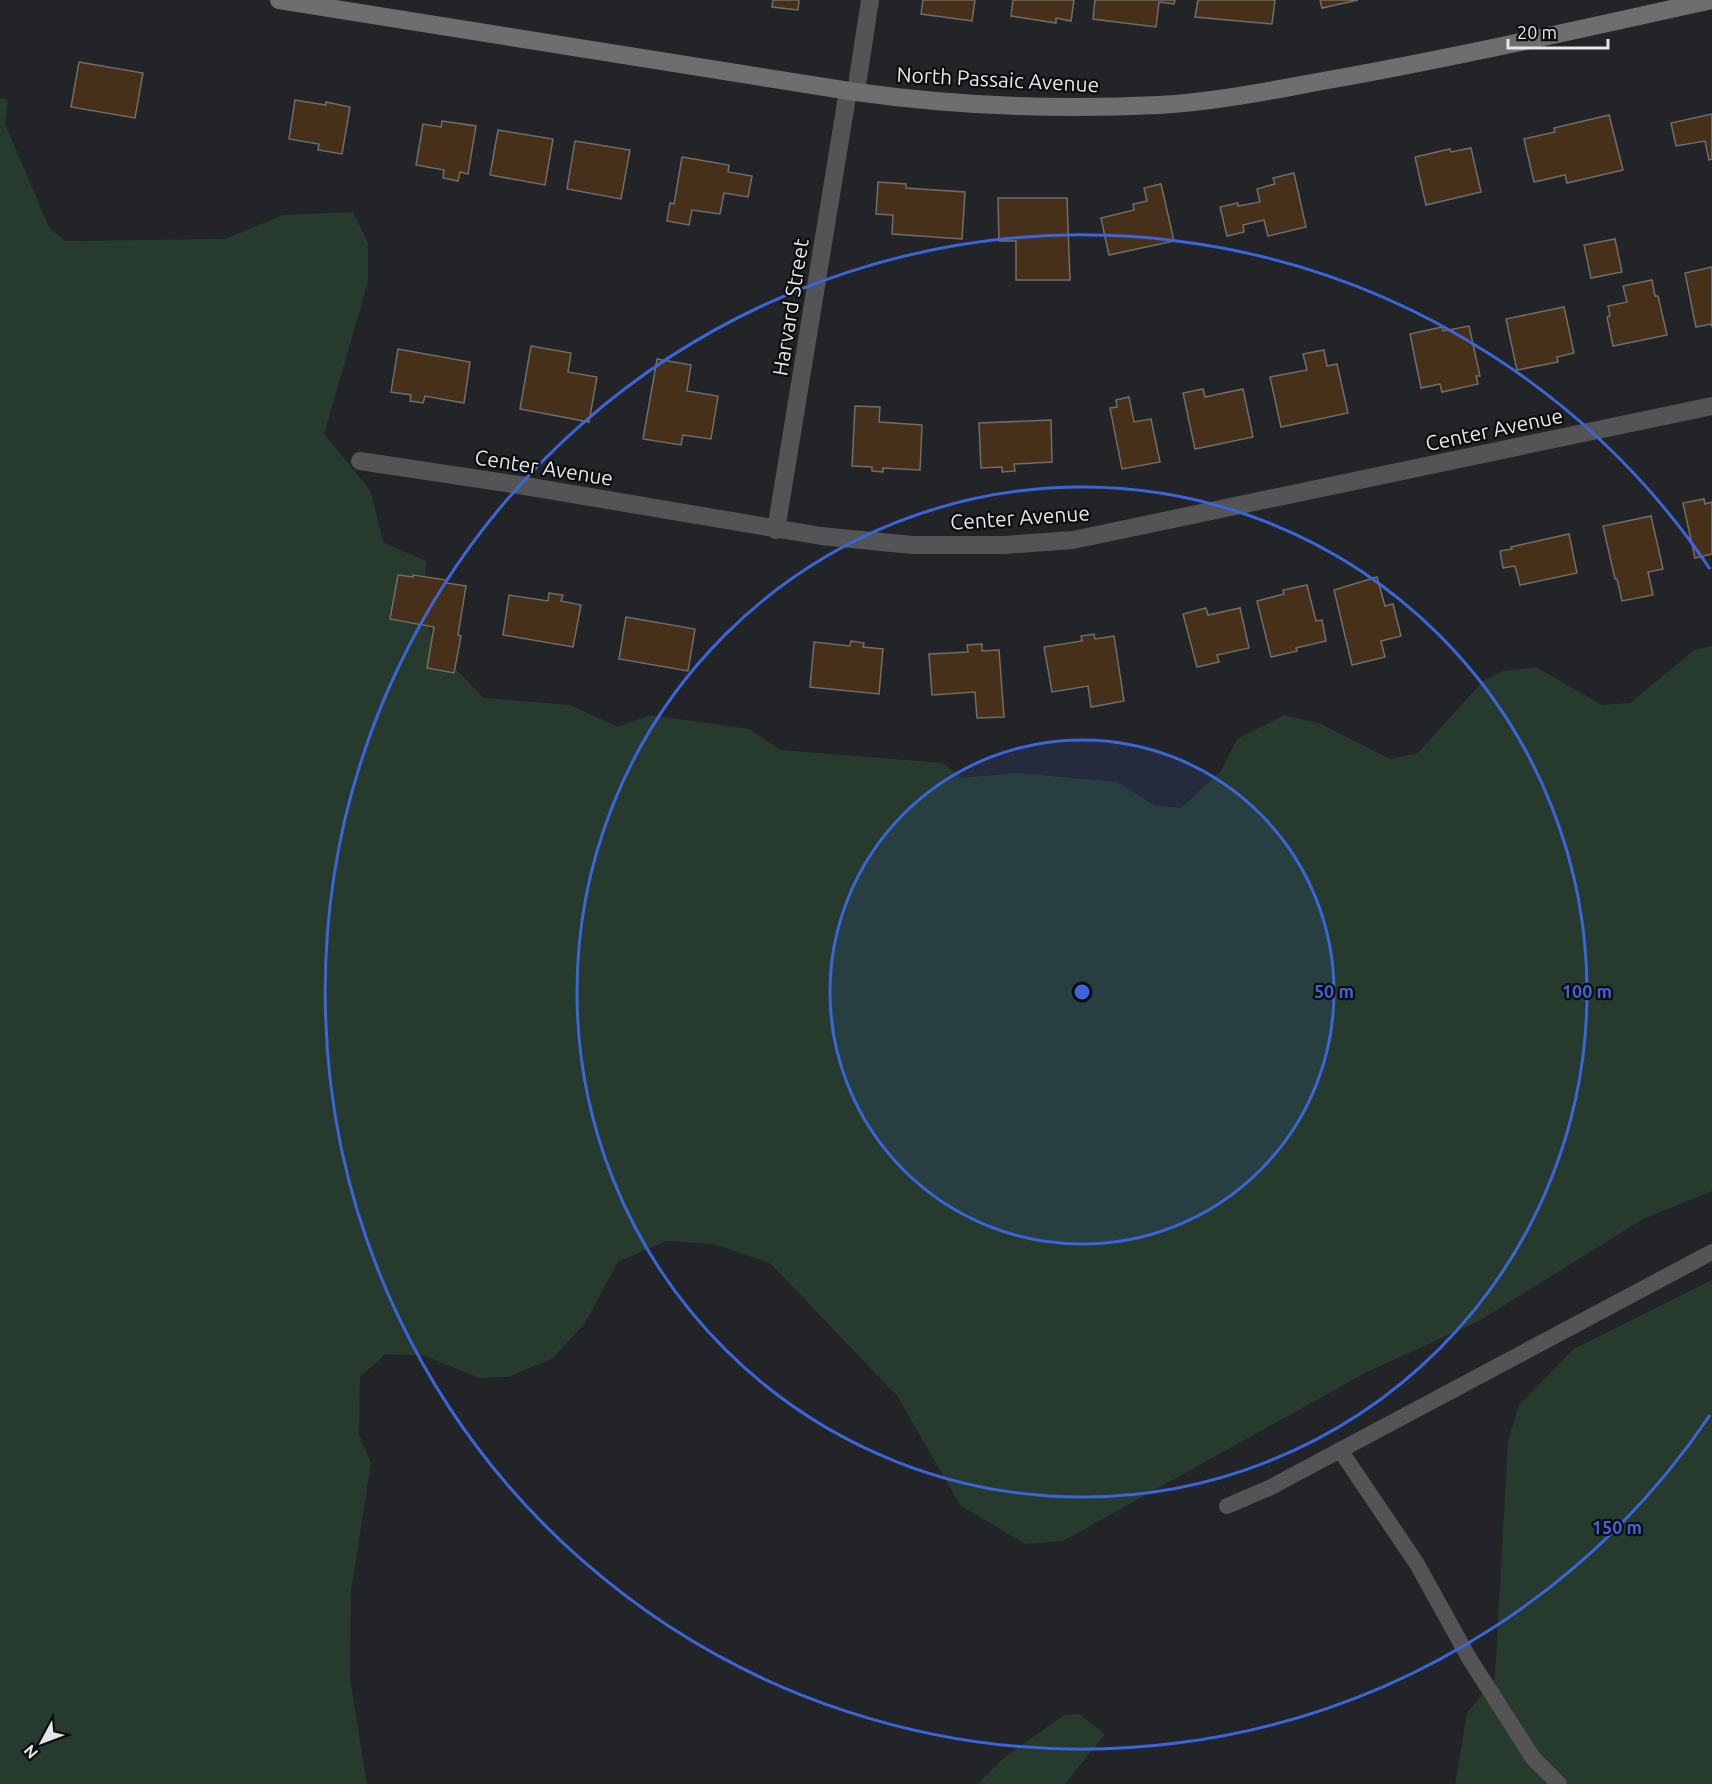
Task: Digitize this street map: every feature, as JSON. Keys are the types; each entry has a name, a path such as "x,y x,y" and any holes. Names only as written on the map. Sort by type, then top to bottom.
{"main road":[{"name":"North Passaic Avenue","path":"279,0 852,92 906,99 1037,107 1161,105 1256,93 1436,61 1712,0"}],"street":[{"name":"Harvard Street","path":"776,530 870,0"},
{"name":"Center Avenue","path":"360,461 525,486 820,536 912,545 1004,545 1073,540 1712,406"}],"lane":[{"path":"1227,1506 1271,1487 1712,1252"},
{"path":"1340,1450 1417,1564 1469,1658 1533,1758 1559,1784"}],"green space":[{"path":"0,98 8,100 5,124 49,227 65,241 225,239 283,215 353,212 368,243 368,282 324,434 370,490 384,543 426,561 424,614 438,651 484,698 570,705 618,727 650,715 749,729 781,750 943,763 961,778 1017,773 1117,782 1155,806 1181,808 1221,771 1237,739 1284,715 1319,723 1390,759 1418,753 1482,682 1503,671 1536,667 1602,705 1630,703 1694,650 1712,646 1712,1191 1643,1219 1479,1321 1367,1372 1063,1541 1025,1544 960,1505 898,1397 770,1263 714,1244 666,1241 618,1262 585,1323 553,1358 508,1377 479,1378 426,1356 386,1354 360,1377 359,1435 371,1463 351,1592 350,1678 367,1784 0,1784"},
{"path":"1712,1280 1712,1784 1455,1784 1467,1713 1495,1678 1508,1441 1519,1405 1574,1349"},
{"path":"1079,1714 1105,1734 1065,1784 978,1784 1005,1757 1064,1715"}],"building":[{"path":"773,0 799,0 798,10 772,7"},
{"path":"923,0 975,0 972,21 921,14"},
{"path":"1013,0 1074,0 1071,21 1056,18 1056,23 1011,16"},
{"path":"1095,0 1175,0 1174,4 1159,2 1156,27 1093,19"},
{"path":"1198,0 1275,0 1272,24 1195,17"},
{"path":"1320,0 1358,0 1322,8"},
{"path":"79,62 143,73 135,118 71,107"},
{"path":"295,100 326,105 326,102 350,107 342,154 318,150 319,144 289,139"},
{"path":"1712,114 1712,159 1709,160 1705,141 1676,146 1671,123"},
{"path":"1609,115 1623,170 1567,183 1565,175 1534,182 1524,139 1555,132 1554,128"},
{"path":"442,121 476,126 468,174 460,172 458,181 443,178 444,170 416,165 423,124 441,127"},
{"path":"498,130 553,139 545,185 490,175"},
{"path":"575,141 630,150 621,199 567,189"},
{"path":"1471,148 1481,192 1426,205 1415,157 1450,149 1451,152"},
{"path":"682,157 729,165 728,172 752,176 748,197 724,193 720,214 692,210 689,225 667,221 670,203 674,204"},
{"path":"1294,173 1306,227 1268,236 1264,220 1243,225 1244,232 1227,236 1220,207 1260,202 1257,189 1275,184 1273,178"},
{"path":"878,182 906,184 906,188 965,192 962,239 892,234 893,215 876,214"},
{"path":"1161,184 1174,241 1109,255 1101,218 1134,210 1133,204 1147,201 1144,188"},
{"path":"998,198 1067,198 1070,280 1016,280 1016,241 999,241"},
{"path":"1615,239 1622,272 1591,278 1584,245"},
{"path":"1712,267 1712,327 1711,324 1696,327 1685,273"},
{"path":"1652,280 1667,335 1613,346 1607,317 1610,316 1608,306 1627,302 1623,286"},
{"path":"1564,307 1574,353 1557,357 1558,362 1517,370 1506,319"},
{"path":"1469,326 1480,376 1476,376 1478,384 1442,392 1440,384 1421,388 1410,334 1442,327 1443,331"},
{"path":"531,346 571,353 568,372 597,377 589,422 520,409"},
{"path":"398,349 470,362 464,403 425,396 423,403 410,401 411,395 391,392"},
{"path":"1324,350 1327,366 1337,364 1348,413 1281,427 1270,377 1307,370 1303,354"},
{"path":"657,359 691,365 687,391 718,396 711,439 683,435 681,445 643,439"},
{"path":"1203,389 1205,397 1243,389 1253,437 1195,449 1183,393"},
{"path":"1129,397 1134,422 1151,419 1160,462 1122,469 1110,408 1117,407 1116,400"},
{"path":"855,406 880,407 879,422 922,425 920,470 883,468 883,472 872,471 872,467 852,466"},
{"path":"1051,420 1052,462 1014,464 1015,471 1002,472 1002,467 981,468 979,423"},
{"path":"1704,499 1705,504 1712,502 1712,554 1695,558 1683,503"},
{"path":"1651,516 1663,569 1648,572 1653,595 1622,601 1603,526"},
{"path":"1569,534 1577,573 1520,585 1515,566 1503,568 1500,551"},
{"path":"398,575 447,580 446,583 466,586 458,635 461,636 454,673 427,668 434,627 390,619"},
{"path":"1377,577 1385,606 1393,604 1401,636 1381,641 1385,657 1352,665 1334,590"},
{"path":"1307,585 1316,621 1322,620 1326,641 1271,657 1257,601 1284,594 1283,590"},
{"path":"549,593 563,595 561,601 581,605 573,647 503,635 509,595 548,601"},
{"path":"1206,608 1208,615 1240,608 1249,648 1217,655 1219,662 1197,667 1183,614"},
{"path":"626,617 695,629 688,671 619,659"},
{"path":"1094,634 1095,639 1114,636 1124,701 1091,707 1088,686 1052,692 1044,647 1082,641 1081,636"},
{"path":"851,641 864,643 863,647 883,649 879,694 810,687 814,642 850,646"},
{"path":"982,644 982,651 999,650 1004,717 977,718 975,692 932,695 929,654 968,652 967,645"}]}
